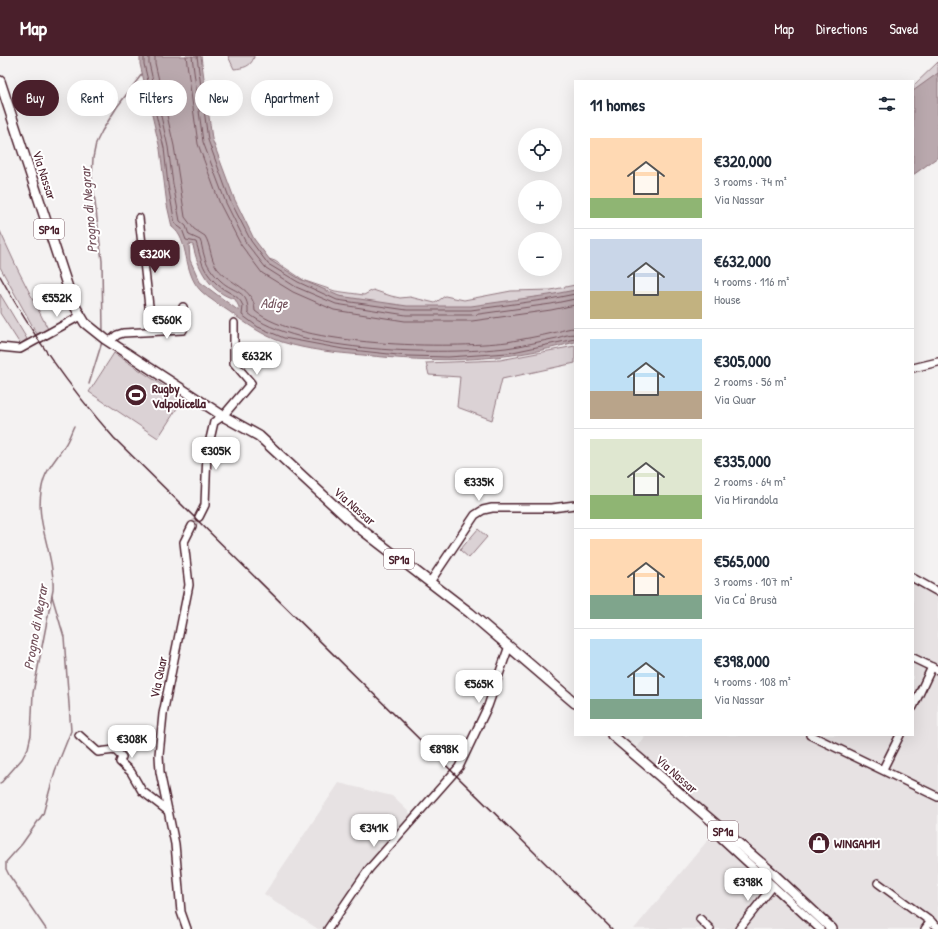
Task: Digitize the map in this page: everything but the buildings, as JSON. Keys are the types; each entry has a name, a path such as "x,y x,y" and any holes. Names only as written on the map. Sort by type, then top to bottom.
{"main road":[{"name":"Via Nassar","path":"0,81 73,302 80,316 95,332 223,416 259,436 353,523 430,582 574,702"},
{"name":"Via Nassar","path":"613,736 726,832 832,929"}],"street":[{"path":"139,218 150,315 154,321 155,331"},
{"path":"107,340 123,333 183,330 183,307"},
{"path":"0,347 20,349 80,316"},
{"path":"199,517 205,505 207,452 214,422 223,416 251,383 234,363 234,323"},
{"path":"914,368 938,362"},
{"path":"430,582 475,514 482,510 492,508 552,508 574,505"},
{"name":"Via Quar","path":"187,929 181,912 175,844 160,772 160,737 163,714 189,585 184,542 187,533 192,526"},
{"path":"914,579 938,592"},
{"path":"328,929 369,869 459,767 488,706 508,646"},
{"path":"914,658 935,669 914,705"},
{"path":"79,735 98,752 115,750 122,757 120,762 131,772 142,791 168,811"},
{"path":"812,736 883,769 938,797"},
{"path":"883,769 900,736"},
{"path":"726,832 721,838 820,929"},
{"path":"878,883 938,927"},
{"path":"739,929 773,886"},
{"path":"700,919 710,929"},
{"path":"925,929 931,921"}],"shaded area":[{"path":"228,56 254,57 249,65 234,69"},
{"path":"938,62 938,83 914,96 914,85"},
{"path":"0,231 48,329 37,334 0,267"},
{"path":"269,259 275,261 305,281 335,291 364,295 373,290 400,298 410,297 435,303 445,296 464,300 511,291 551,290 574,285 574,297 423,314 301,289"},
{"path":"0,294 27,339 20,344 0,313"},
{"path":"574,346 574,363 502,379 492,420 457,407 460,377 429,375 426,363 500,360"},
{"name":"Rugby Valpolicella","path":"114,353 183,399 158,438 89,392"},
{"path":"478,529 487,537 469,558 460,550"},
{"path":"914,580 938,592 938,929 634,929 722,823 636,749 645,736 914,736"},
{"path":"339,783 392,796 413,816 394,834 360,875 323,929 318,929 264,894"}],"water":[{"name":"Adige","path":"140,56 201,56 204,80 195,80 195,116 209,116 212,139 234,198 254,239 270,260 300,279 339,296 407,306 471,306 574,290 574,342 522,354 443,360 390,358 322,351 282,342 261,333 201,291 191,275 184,248 178,233 172,227 167,205 160,149 152,116 187,116 187,80 144,80 140,64","holes":["189,244 193,245 201,270 212,285 226,296 235,299 239,307 239,311 200,282 190,260"]},
{"path":"938,73 938,157 914,174 914,90"}],"waterway":[{"name":"Progno di Negrar","path":"103,334 102,261 92,177 93,158 96,143 102,131 117,107 142,74"},
{"name":"Progno di Negrar","path":"89,384 102,342"},
{"name":"Progno di Negrar","path":"0,784 22,759 28,748 31,735 33,693 53,590 51,561 40,508 41,494 46,474 63,449 74,426"},
{"path":"46,929 9,875 6,869 6,862 22,844 43,814 55,771 71,731 64,637 52,596"}],"tunnel":[{"path":"192,526 199,517"}],"railway":[{"path":"0,276 12,298 52,360 82,400 114,438 612,929"}],"place":[{"name":"Rugby Valpolicella","path":"136,395"},
{"name":"WINGAMM","path":"819,843"}]}
